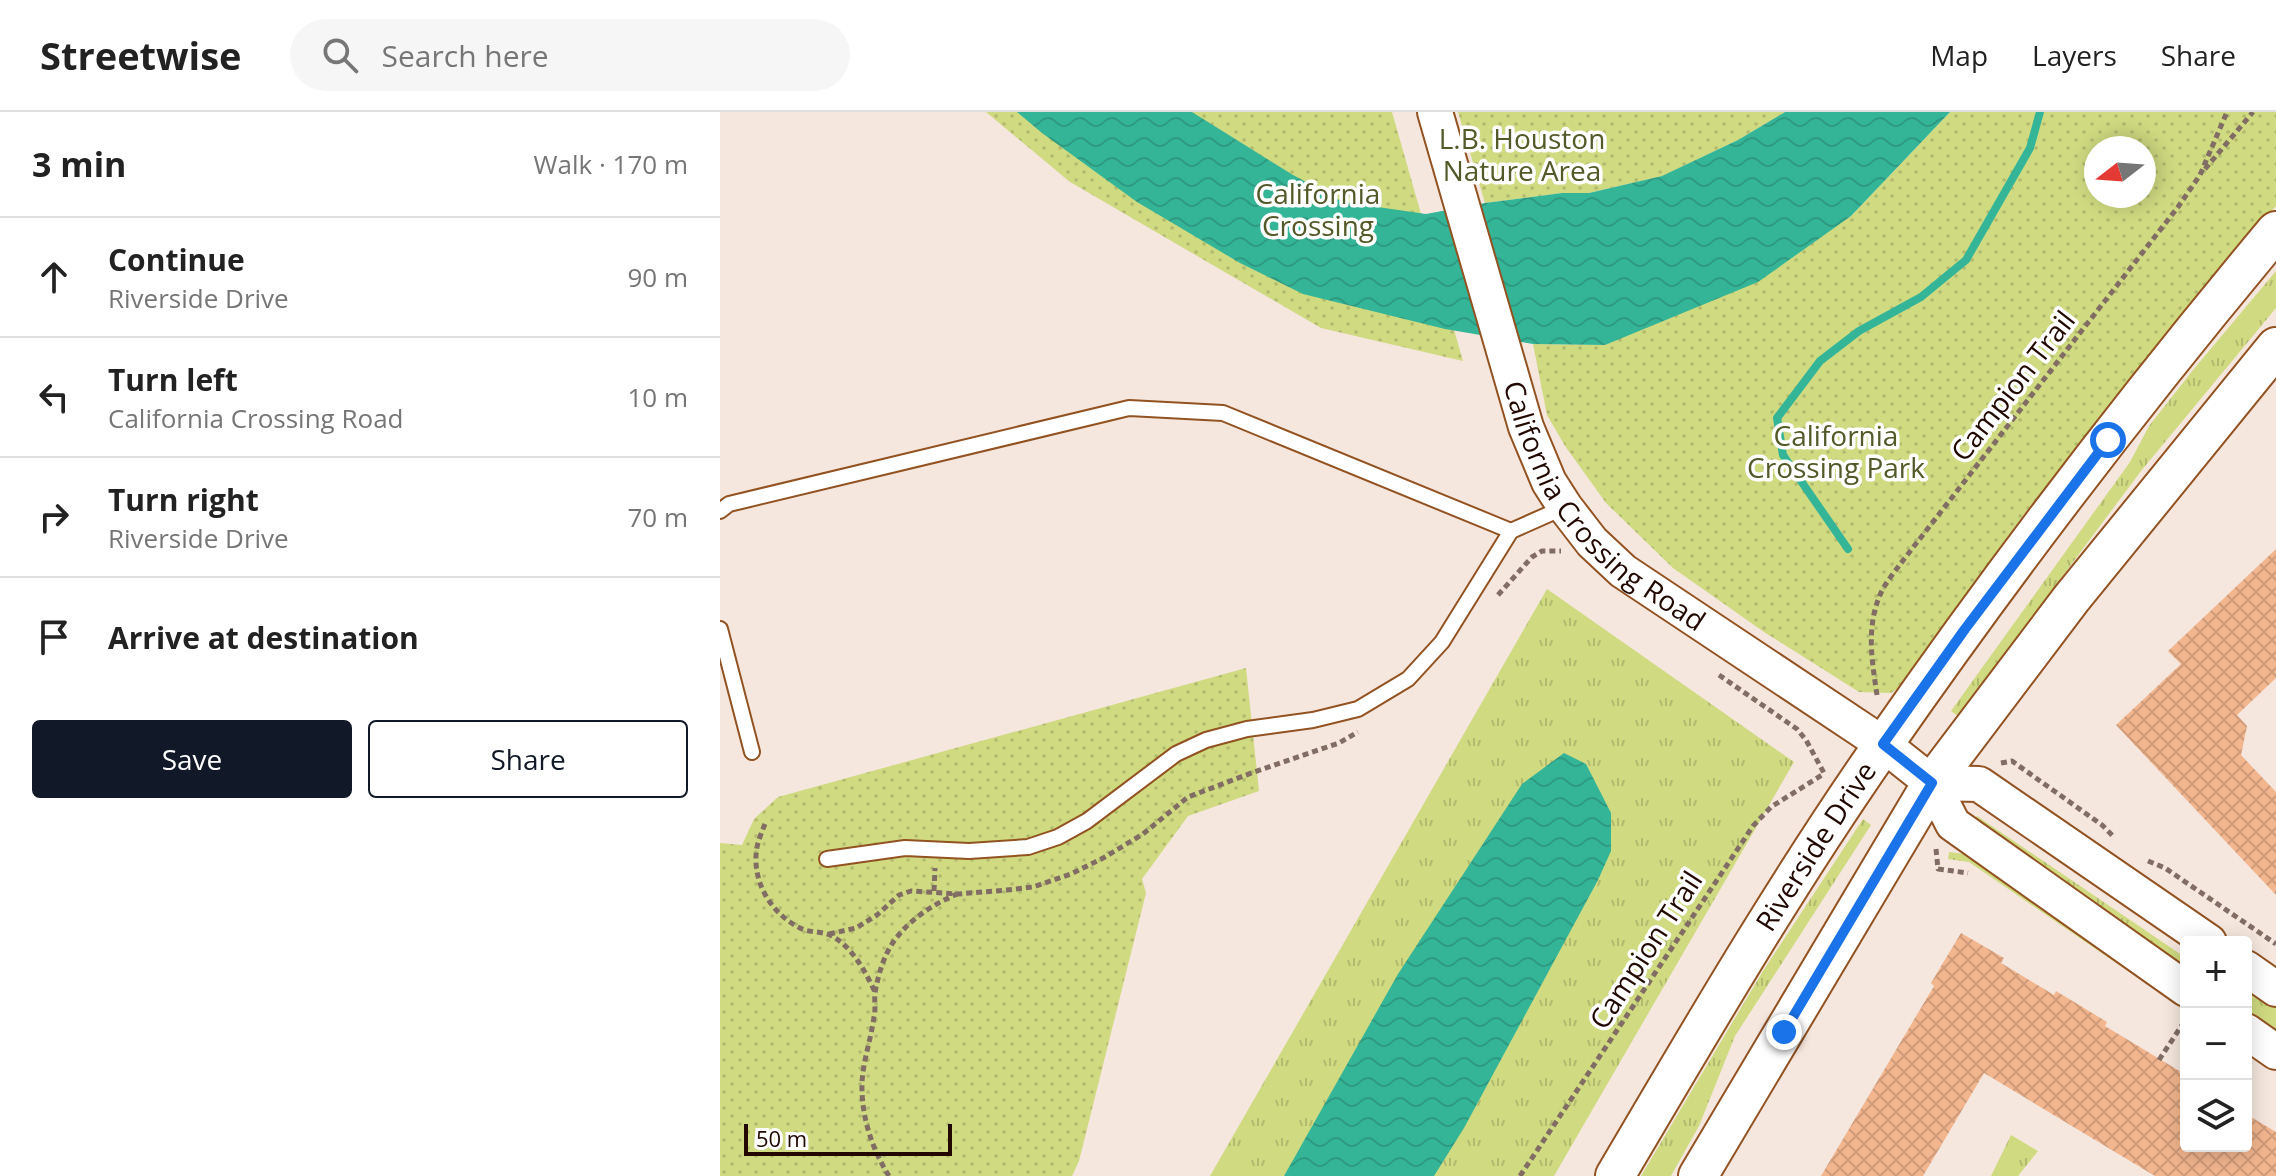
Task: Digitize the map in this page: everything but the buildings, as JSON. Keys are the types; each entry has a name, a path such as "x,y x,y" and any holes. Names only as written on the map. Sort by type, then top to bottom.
{"main road":[{"name":"Riverside Drive","path":"1615,1176 1752,944 1883,744 1965,629 2108,440 2276,231"},
{"path":"1698,1176 1932,783 2071,599 2276,347"}],"street":[{"name":"California Crossing Road","path":"1435,112 1532,441 1549,482 1592,542 1623,571 1883,744 1932,783 1953,824 2180,1001"},
{"path":"1932,783 1979,784 2200,936"},
{"path":"2252,972 2276,989"},
{"path":"2252,1035 2276,1052"}],"lane":[{"path":"720,511 729,504 1129,408 1223,413 1511,531"},
{"path":"827,859 905,848 969,851 1028,847 1058,837 1087,821 1176,754 1206,740 1247,729 1313,720 1358,709 1408,679 1442,642 1511,531 1565,507"},
{"path":"720,629 752,752"}],"path":[{"name":"Campion Trail","path":"1877,696 1870,645 1881,592 1910,550 2178,207 2200,175 2227,112"},
{"path":"2200,175 2253,112"},
{"name":"Campion Trail","path":"1520,1176 1753,826 1771,807 1827,772 1797,729 1781,717"},
{"path":"1992,763 2012,761 2102,825 2123,845"},
{"path":"765,824 757,846 756,870 766,898 780,914 800,928 829,934 856,928 877,915 899,895 911,891"},
{"path":"2141,858 2165,868 2276,944"},
{"path":"889,1176 879,1160 863,1106 862,1082 875,1013 875,993 892,943 908,924 958,894"},
{"path":"829,934 854,956 875,993"},
{"path":"2159,1060 2184,1008"}],"green space":[{"name":"California Crossing","path":"986,112 1392,112 1463,361 1321,328 1070,182"},
{"name":"L.B. Houston Nature Area","path":"1458,112 1785,112 1738,140 1663,176 1589,193 1562,193 1485,203"},
{"name":"California Crossing Park","path":"1950,112 2276,112 2276,206 2187,308 2025,513 1897,689 1891,693 1859,692 1764,632 1673,568 1606,503 1547,415 1533,344 1605,345 1851,216"},
{"path":"2276,271 2276,308 2141,471 1958,716 1951,711 2130,462 2149,426"},
{"path":"1547,589 1794,762 1554,1176 1210,1176"},
{"path":"1246,668 1259,791 1188,816 1142,879 1146,893 1079,1161 1072,1176 720,1176 720,843 742,845 754,819 778,797"},
{"path":"1977,816 2180,954 2180,969 1973,823"},
{"path":"1863,819 1871,825 1735,1036 1699,1126 1671,1176 1641,1176 1763,971"},
{"path":"1949,852 1974,859 2180,1000 2180,1007 1969,862 1948,859"},
{"path":"2252,994 2276,1007 2276,1032 2252,1016"},
{"path":"2011,1135 2038,1151 2018,1176 1991,1176"}],"water":[{"path":"1017,112 1192,112 1293,175 1343,202 1426,214 1562,193 1589,193 1662,176 1738,140 1785,112 1950,112 1851,216 1758,282 1605,345 1533,344 1445,329 1303,294 1240,263 1137,202"},
{"path":"1564,753 1586,764 1611,813 1611,851 1464,1128 1434,1176 1284,1176 1398,974 1522,784"}],"waterway":[{"path":"1848,549 1783,455 1777,418 1820,361 1859,331 1921,297 1966,260 2030,148 2040,112"}],"route":[{"path":"1784,1032 1932,783 1883,744 1965,629 2108,440"}]}
